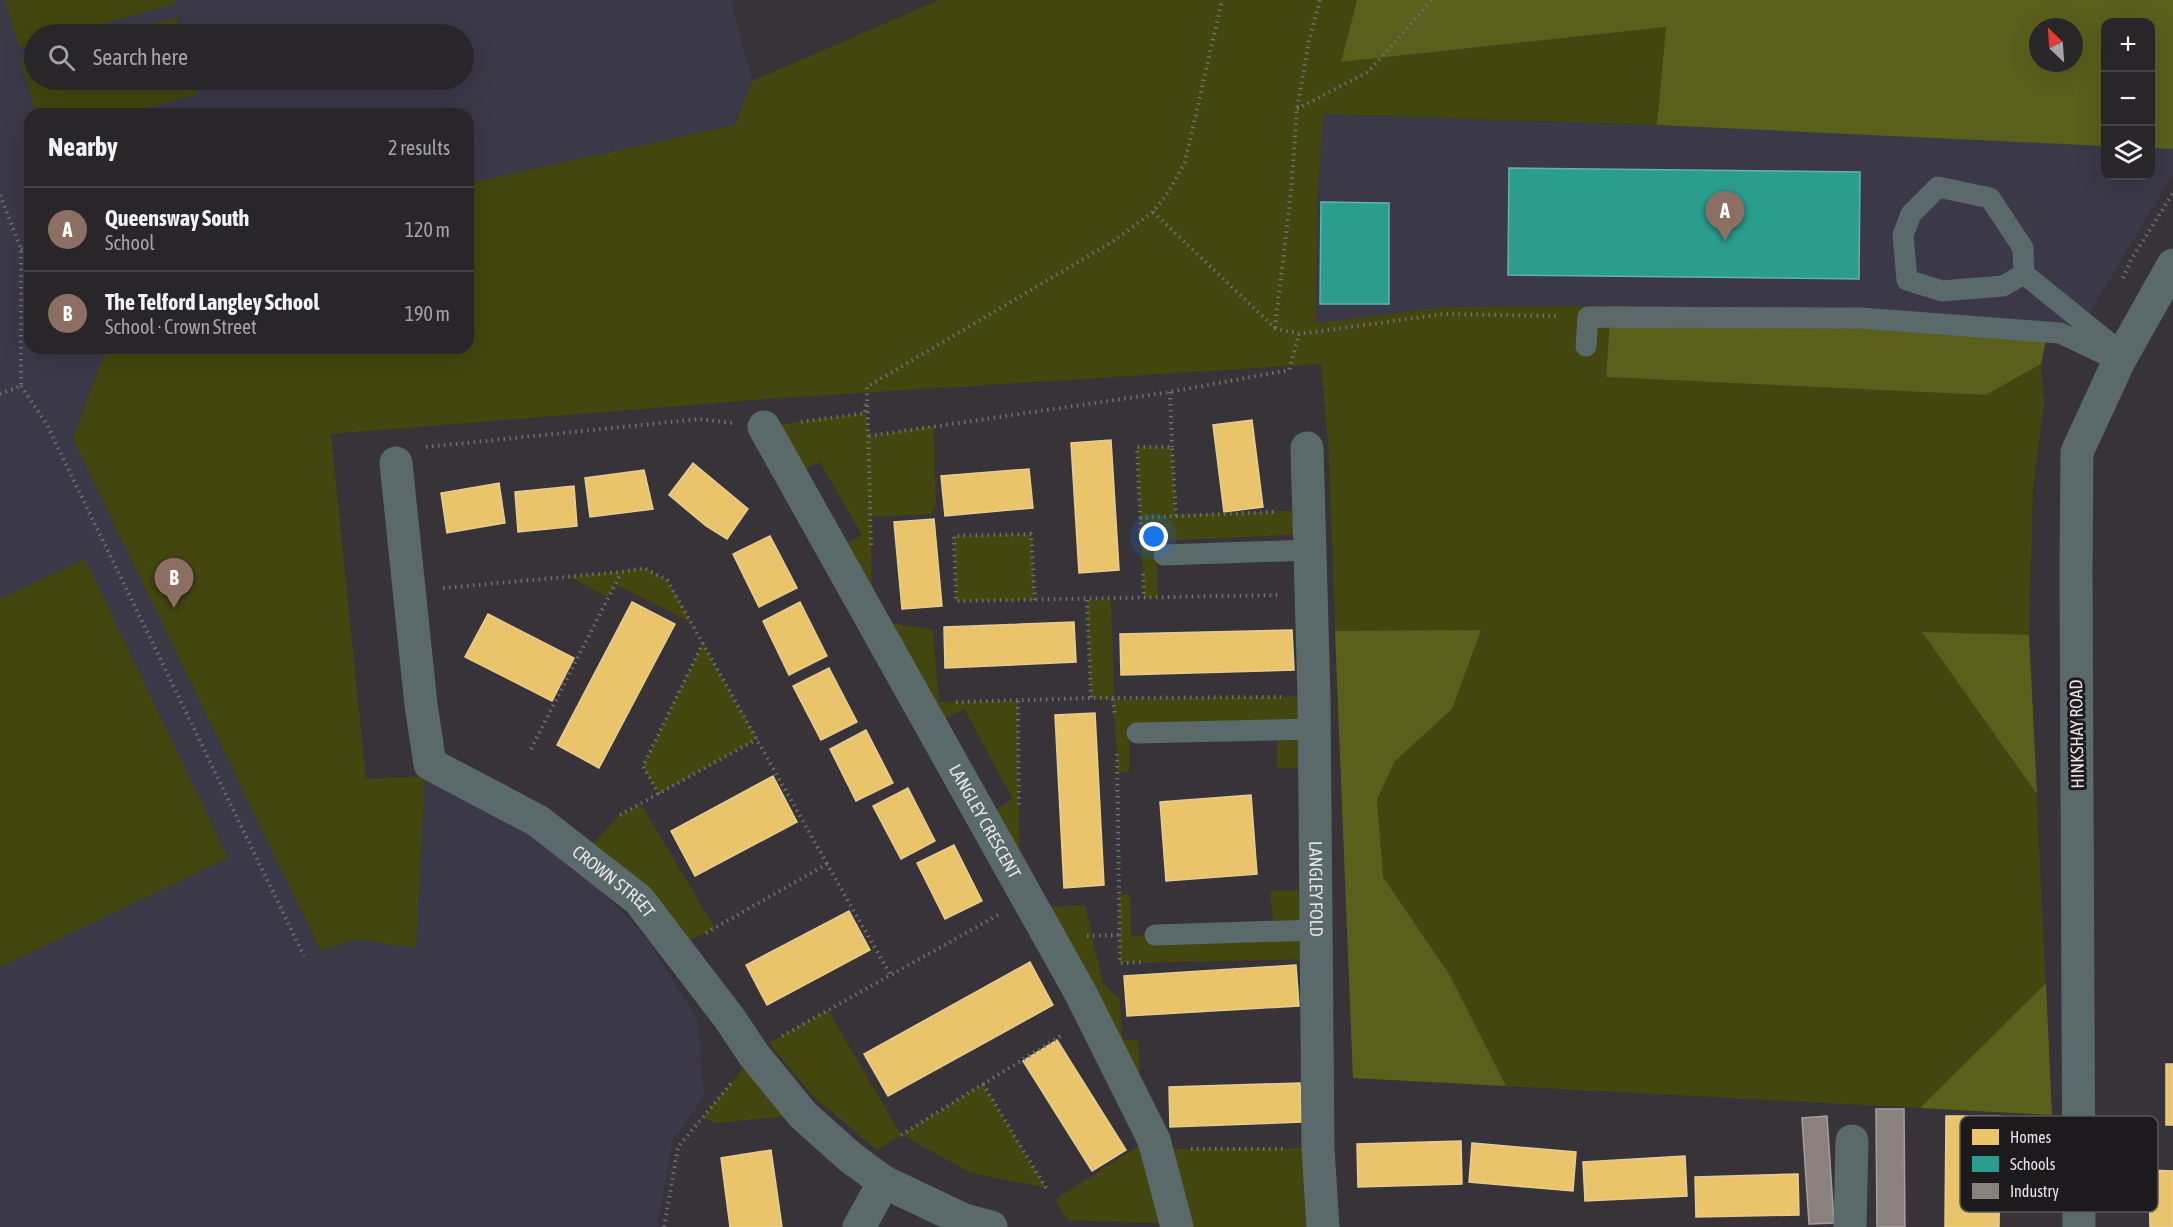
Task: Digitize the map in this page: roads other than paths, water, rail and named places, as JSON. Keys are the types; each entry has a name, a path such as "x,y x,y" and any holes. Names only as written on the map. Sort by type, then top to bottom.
{"street":[{"name":"HINKSHAY ROAD","path":"2078,1116 2077,452 2121,358 2173,265"},
{"name":"LANGLEY CRESCENT","path":"764,427 1092,1016 1157,1149 1177,1227"},
{"name":"LANGLEY FOLD","path":"1307,448 1314,696 1318,1148 1323,1227"},
{"name":"CROWN STREET","path":"396,463 421,705 430,764 538,821 639,900 730,1019 754,1055 803,1115 850,1157 884,1182 964,1220 991,1227"},
{"path":"1850,1227 1852,1141"},
{"path":"859,1227 884,1182"},
{"name":"HINKSHAY ROAD","path":"2079,1212 2079,1227"}],"lane":[{"path":"2024,273 2003,286 1942,291 1907,280 1903,235 1911,214 1938,187 1990,198 2023,248 2024,273 2121,358"},
{"path":"1586,346 1588,317 1861,318 2060,333 2121,358"},
{"path":"1164,555 1311,550"},
{"path":"1137,733 1314,729"},
{"path":"1155,935 1316,930"}],"place":[{"name":"Queensway South","path":"1725,241"},
{"name":"The Telford Langley School","path":"174,608"}]}
